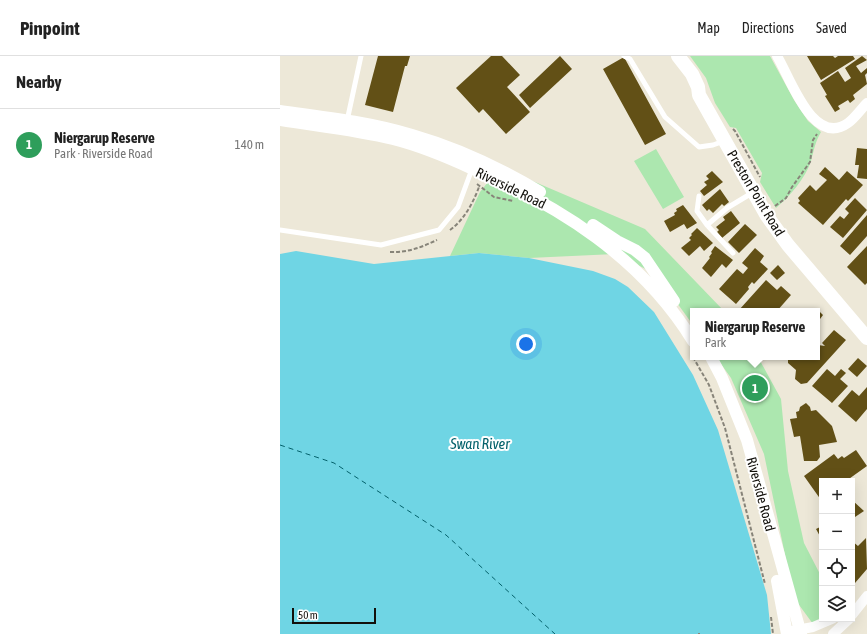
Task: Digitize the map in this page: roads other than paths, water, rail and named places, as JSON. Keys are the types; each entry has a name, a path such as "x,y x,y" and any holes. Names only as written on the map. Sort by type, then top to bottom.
{"main road":[{"name":"Preston Point Road","path":"678,56 692,74 698,87 699,95 727,134 756,186 767,216 788,245 867,338"},
{"name":"Preston Point Road","path":"689,56 705,82 712,101 746,166 774,207 867,326"}],"street":[{"path":"776,56 804,108 813,118 825,127 839,128 848,123 867,103"},
{"name":"Riverside Road","path":"280,111 346,125 412,135 472,167 529,194 575,223 625,259 666,301 690,337"},
{"name":"Riverside Road","path":"280,120 346,125"},
{"name":"Riverside Road","path":"472,167 516,178 563,205 618,241 636,250 645,258 690,323"},
{"name":"Riverside Road","path":"704,360 726,403 740,439 778,585 787,634"},
{"name":"Riverside Road","path":"713,360 722,378 747,440 800,632"},
{"path":"787,634 800,632 825,622"},
{"path":"833,634 846,622"}],"lane":[{"path":"346,125 362,56"},
{"path":"624,56 630,59 665,117 699,147 713,145 727,134"},
{"path":"280,230 381,246 439,230 458,207 472,167"},
{"path":"707,225 756,186"},
{"path":"699,196 697,210 707,225 733,253"}],"water":[{"name":"Swan River","path":"296,251 374,264 479,253 529,258 593,271 615,279 628,287 654,312 693,375 718,430 767,595 771,634 280,634 280,254"}],"place":[{"name":"Niergarup Reserve","path":"755,388"}]}
